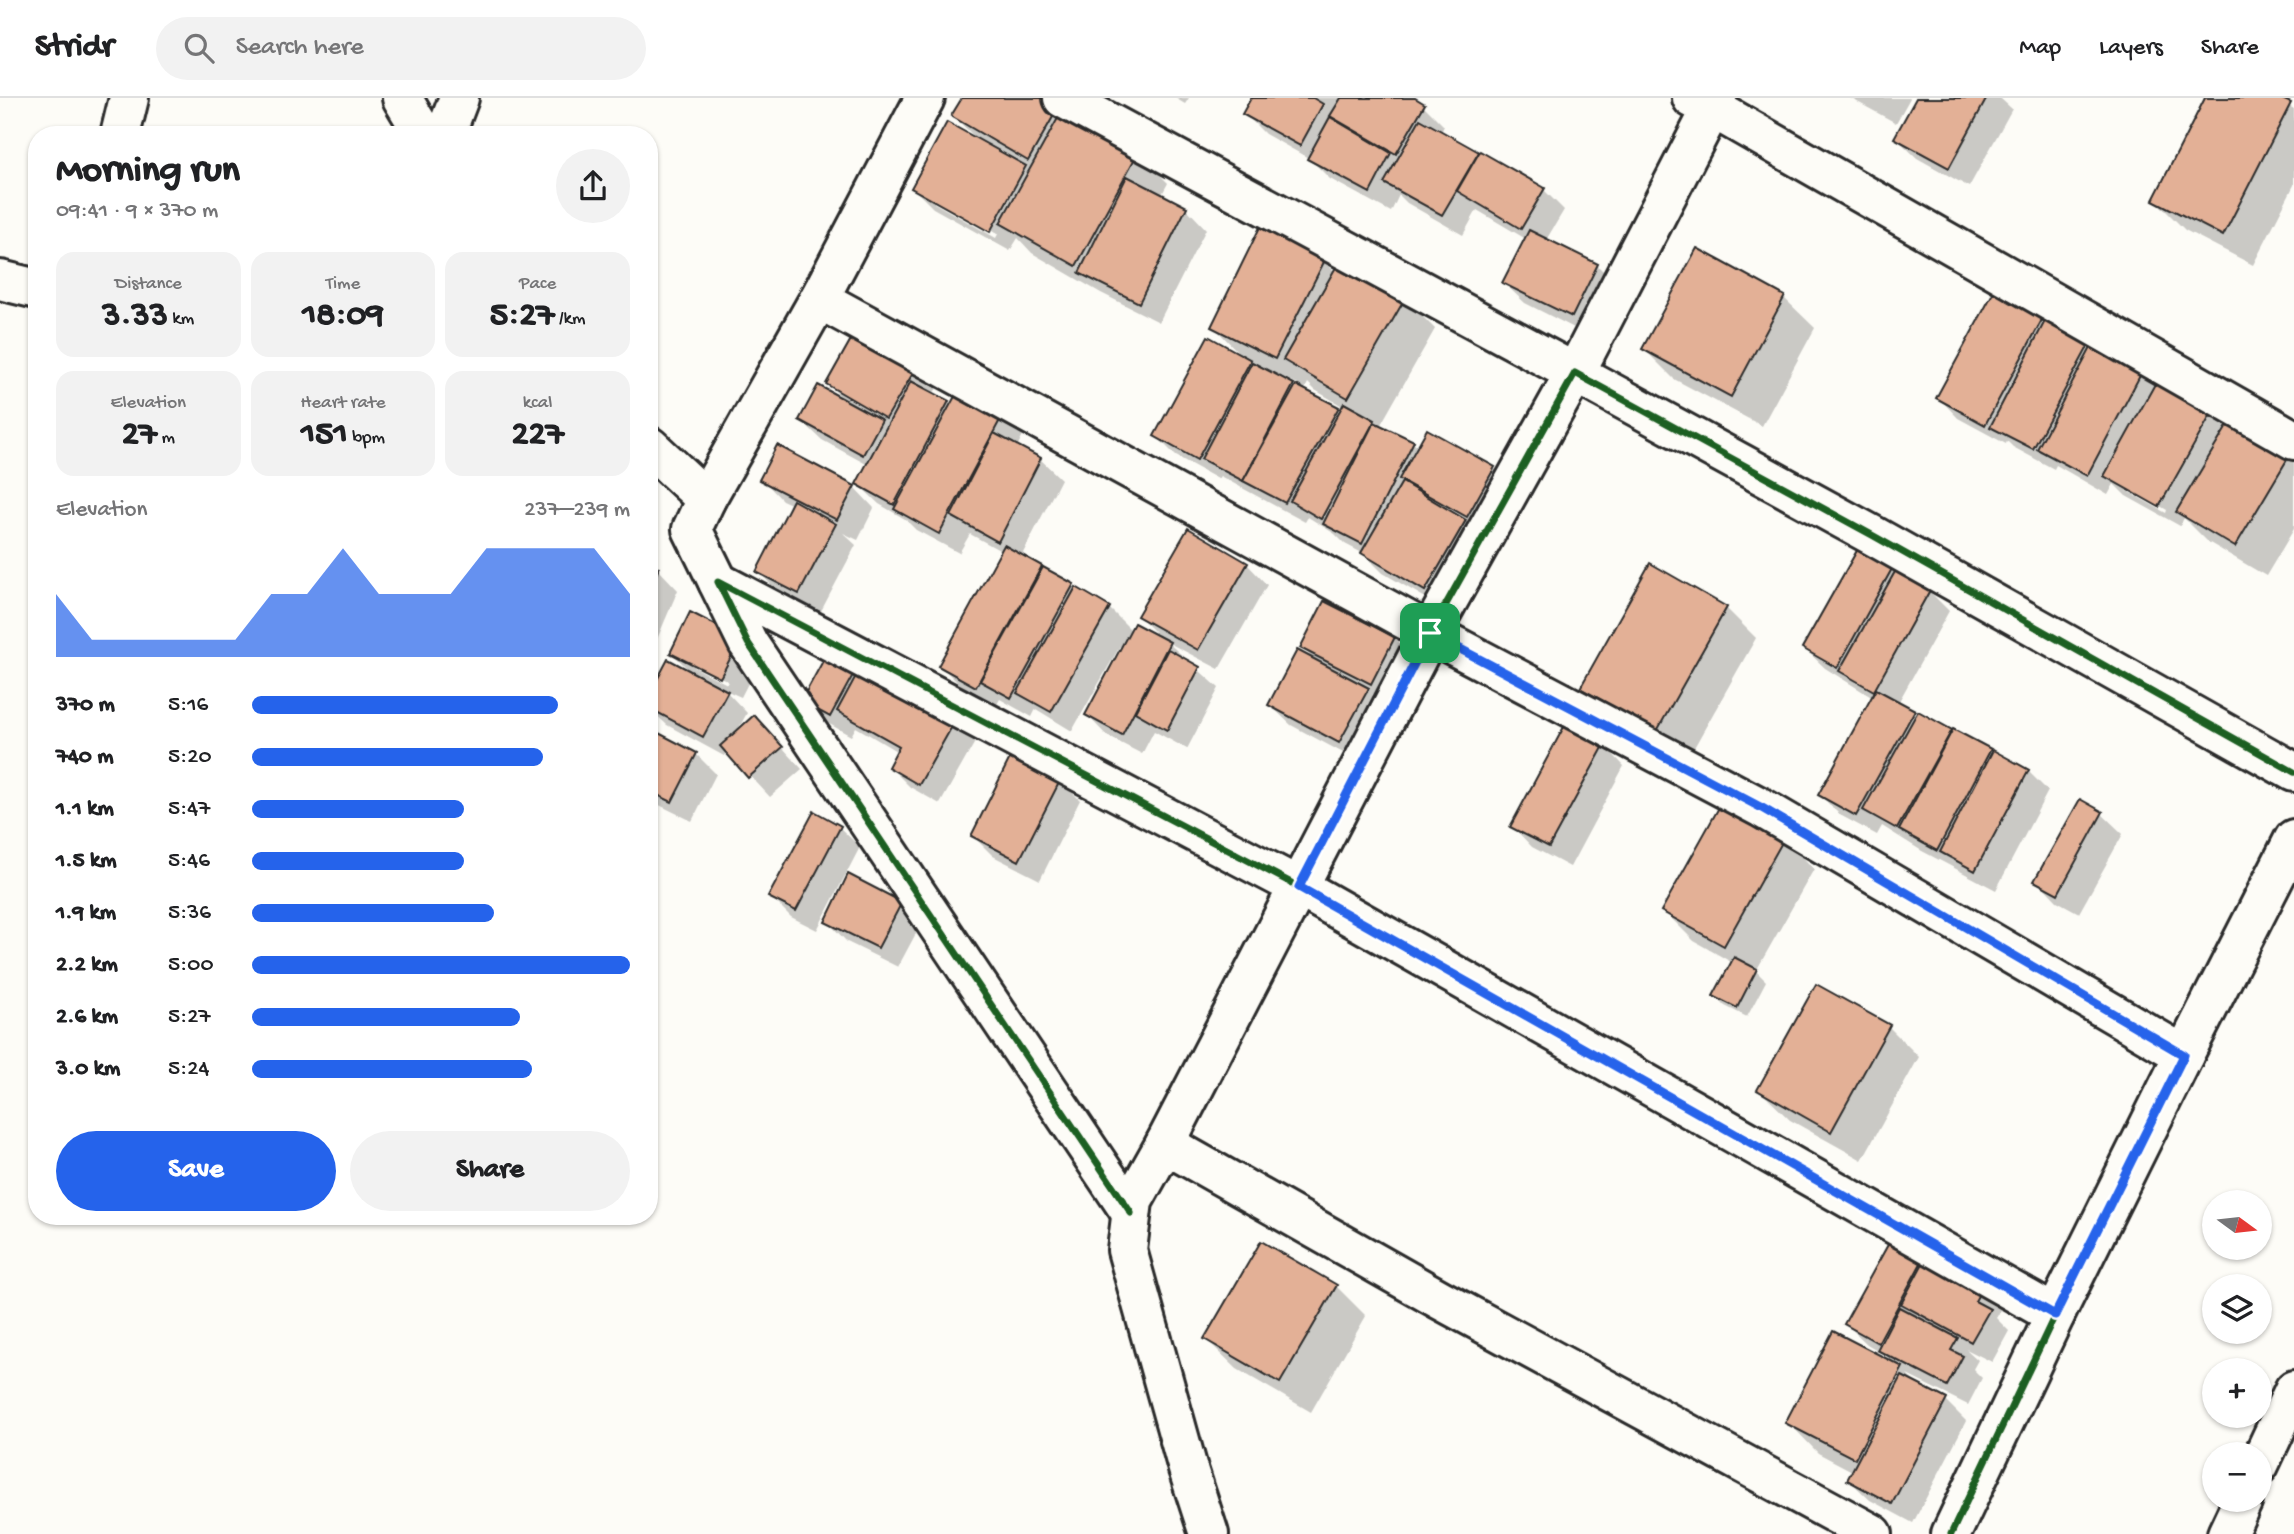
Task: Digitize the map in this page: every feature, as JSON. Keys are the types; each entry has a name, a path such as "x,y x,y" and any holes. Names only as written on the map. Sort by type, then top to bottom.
{"street":[{"path":"122,126 129,98"},
{"path":"402,98 419,126"},
{"path":"448,126 459,98"},
{"path":"925,98 819,299 706,499 692,529 748,643 1131,1213"},
{"path":"1063,98 1872,535 2294,772"},
{"path":"1209,1534 1188,1469 1127,1250 1133,1201 1430,633 1575,373 1707,101 2294,440"},
{"path":"0,280 28,287"},
{"path":"819,299 1430,633 1762,808 2184,1055"},
{"path":"658,454 706,499"},
{"path":"718,582 1299,887 2055,1315"},
{"path":"1951,1534 2055,1315 2294,839"},
{"path":"1165,1144 1439,1299 1873,1534"},
{"path":"2270,1442 2294,1390"},
{"path":"2227,1534 2237,1512"}],"building":[{"path":"962,98 1041,98 1058,108 1028,161 951,116"},
{"path":"1251,98 1313,98 1323,104 1300,146 1242,114"},
{"path":"1341,98 1415,98 1425,104 1396,154 1330,116"},
{"path":"1916,98 1987,98 1949,168 1894,138"},
{"path":"2205,98 2280,98 2291,103 2223,236 2153,200"},
{"path":"1063,109 1139,151 1076,266 1000,223"},
{"path":"1330,117 1391,153 1370,193 1307,159"},
{"path":"1420,119 1479,152 1442,215 1384,183"},
{"path":"947,122 1026,166 990,232 911,188"},
{"path":"1480,151 1545,188 1521,229 1457,191"},
{"path":"1127,176 1187,207 1139,303 1079,273"},
{"path":"1260,227 1325,260 1275,359 1211,327"},
{"path":"1529,230 1598,264 1572,317 1502,283"},
{"path":"1697,248 1785,296 1731,397 1642,349"},
{"path":"1340,260 1406,297 1348,398 1283,360"},
{"path":"1994,291 2043,318 1985,425 1936,398"},
{"path":"2045,321 2089,345 2033,449 1990,427"},
{"path":"858,327 919,363 886,419 826,384"},
{"path":"1208,336 1251,360 1197,460 1154,436"},
{"path":"2093,344 2143,370 2087,476 2037,449"},
{"path":"1252,362 1294,384 1243,481 1201,459"},
{"path":"2161,373 2217,404 2159,507 2104,476"},
{"path":"911,381 949,401 894,505 856,484"},
{"path":"818,385 882,420 863,455 799,420"},
{"path":"961,385 1006,409 939,534 894,509"},
{"path":"1296,385 1339,407 1285,503 1243,481"},
{"path":"1344,403 1375,420 1321,519 1290,501"},
{"path":"2235,413 2294,448 2235,547 2176,512"},
{"path":"1374,422 1414,441 1362,544 1323,524"},
{"path":"1427,429 1495,467 1467,517 1399,479"},
{"path":"994,433 1041,458 998,542 951,516"},
{"path":"777,445 855,486 837,520 759,480"},
{"path":"1402,482 1466,520 1425,591 1361,553"},
{"path":"793,500 836,524 799,594 756,572"},
{"path":"1188,528 1248,563 1198,650 1137,616"},
{"path":"1004,545 1042,566 976,687 938,666"},
{"path":"1859,547 1893,567 1837,668 1802,648"},
{"path":"1650,563 1727,607 1657,731 1580,688"},
{"path":"1043,567 1074,584 1011,698 980,681"},
{"path":"1896,570 1930,590 1874,691 1839,671"},
{"path":"1076,587 1110,607 1051,712 1017,693"},
{"path":"1324,601 1395,637 1371,684 1300,648"},
{"path":"690,612 741,638 720,678 670,653"},
{"path":"1134,623 1170,642 1122,735 1085,715"},
{"path":"830,648 859,664 830,717 801,701"},
{"path":"1168,649 1200,667 1167,730 1135,712"},
{"path":"1297,650 1369,688 1339,743 1268,705"},
{"path":"668,659 728,691 703,737 658,713 658,678"},
{"path":"864,661 959,714 919,785 888,767 899,746 837,711"},
{"path":"1876,689 1915,710 1856,816 1818,795"},
{"path":"1918,711 1952,730 1897,829 1863,810"},
{"path":"754,715 783,747 748,778 720,746"},
{"path":"1566,723 1605,744 1549,847 1510,827"},
{"path":"1953,729 1991,749 1937,851 1899,830"},
{"path":"658,733 697,753 672,802 658,795"},
{"path":"1993,750 2029,770 1975,871 1940,852"},
{"path":"1012,754 1061,779 1019,861 971,836"},
{"path":"2080,799 2103,812 2058,894 2034,881"},
{"path":"1722,802 1785,837 1724,946 1661,911"},
{"path":"814,811 841,826 796,911 768,897"},
{"path":"848,874 902,902 878,948 825,922"},
{"path":"1734,957 1757,969 1737,1008 1713,996"},
{"path":"1816,984 1890,1025 1831,1132 1757,1090"},
{"path":"1261,1241 1337,1285 1280,1383 1204,1339"},
{"path":"1890,1241 1927,1252 1878,1343 1844,1324"},
{"path":"1929,1252 1985,1283 1975,1301 1990,1309 1971,1342 1901,1304"},
{"path":"1899,1307 1958,1338 1951,1350 1963,1356 1947,1386 1877,1350"},
{"path":"1833,1331 1903,1367 1855,1459 1785,1423"},
{"path":"1902,1376 1947,1399 1892,1504 1847,1480"}],"cycle path":[{"path":"1951,1534 2055,1315 2184,1055 1762,808 1430,633 1575,373 1872,535 2294,772"},
{"path":"1131,1213 748,643 718,582 1299,887 2055,1315"}],"route":[{"path":"1430,633 1762,808 2184,1055 2055,1315 1299,887 1430,633"}]}
